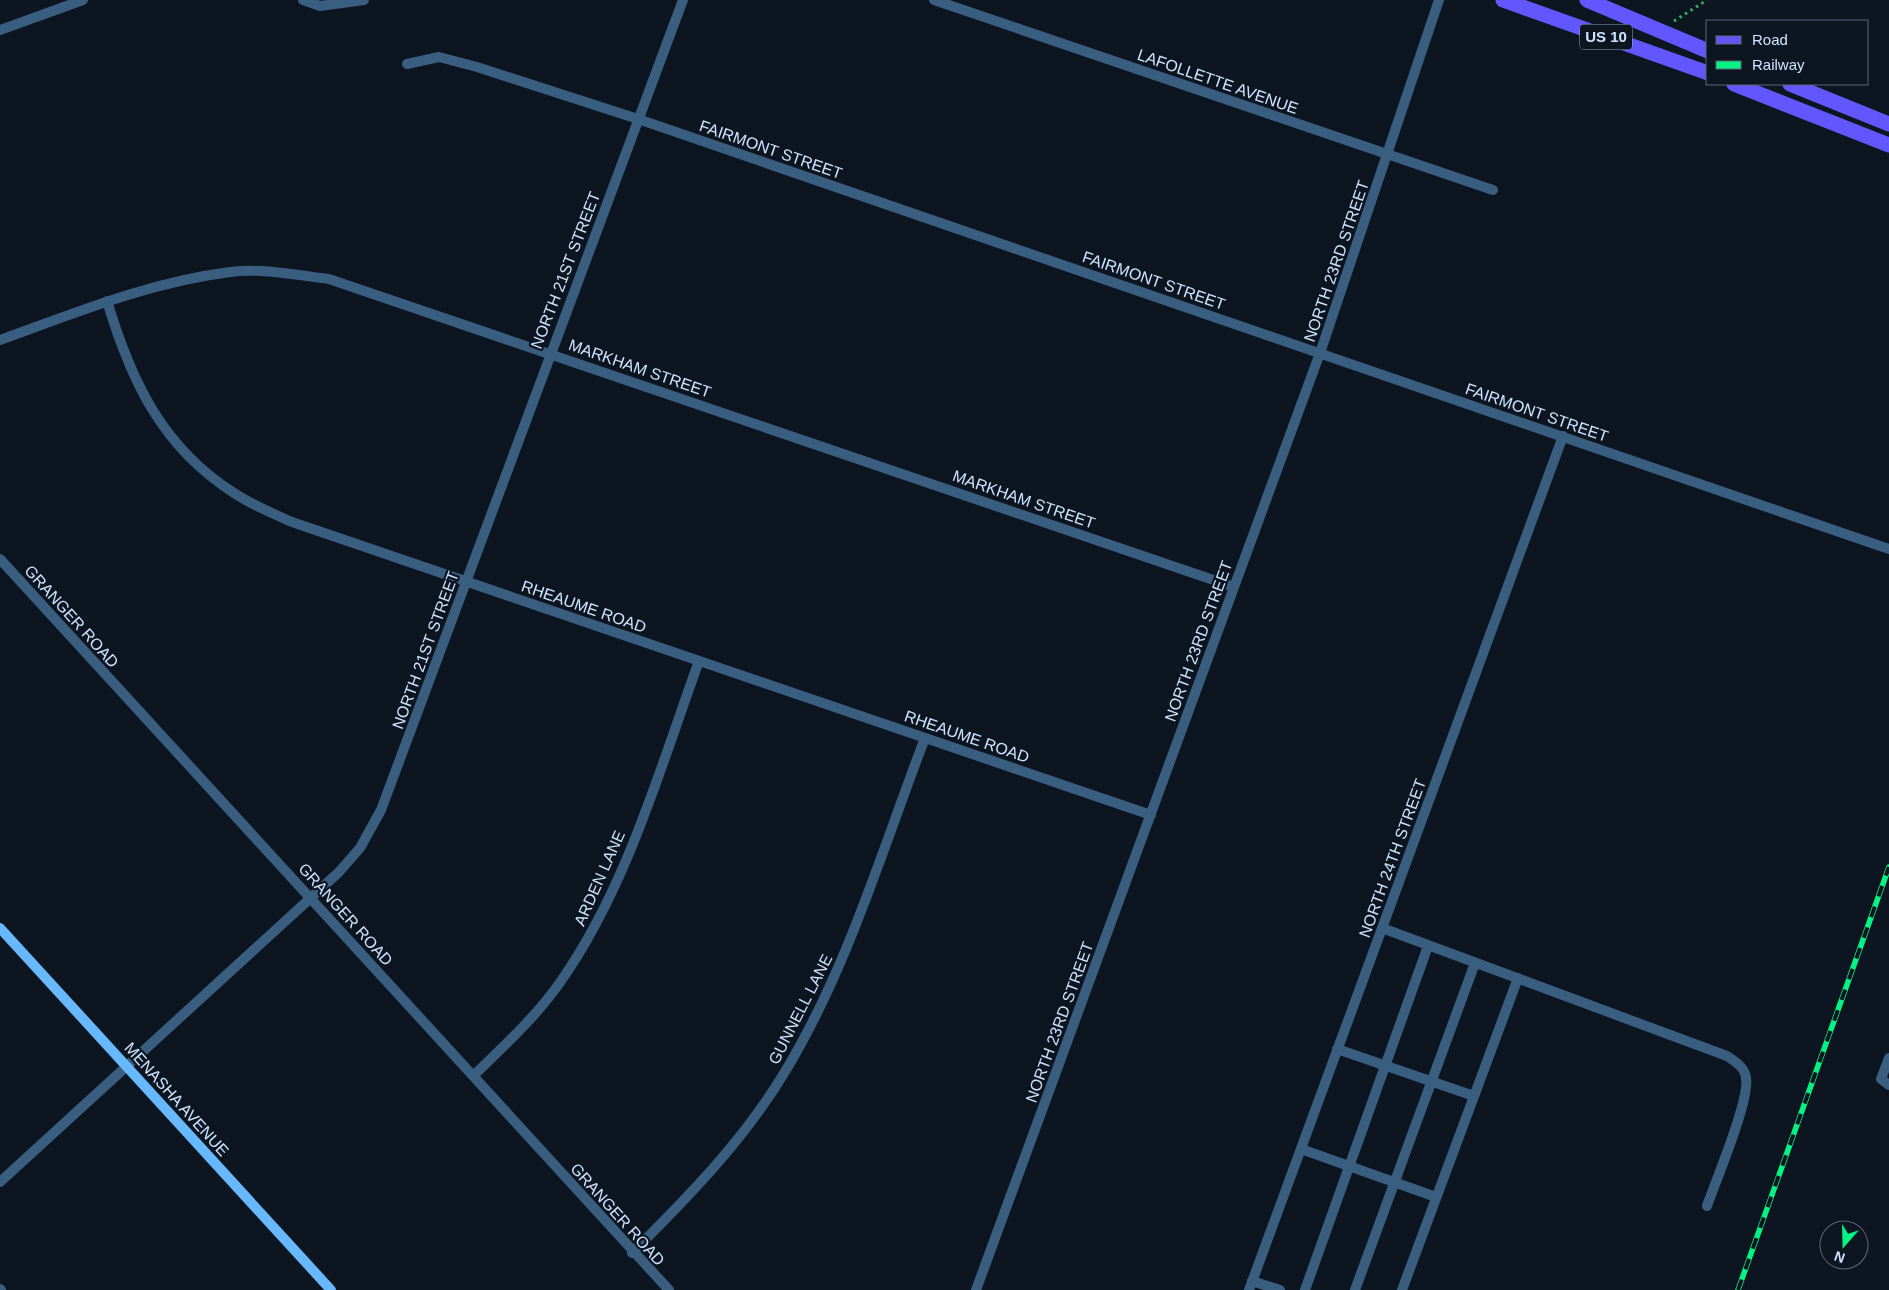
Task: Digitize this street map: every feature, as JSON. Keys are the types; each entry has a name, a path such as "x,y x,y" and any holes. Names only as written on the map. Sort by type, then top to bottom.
{"main road":[{"name":"US 10","path":"1503,0 1706,72"},
{"name":"US 10","path":"1587,0 1706,50"},
{"path":"1737,85 1889,145"},
{"path":"1792,85 1889,124"}],"street":[{"path":"0,30 83,0"},
{"path":"303,0 322,3 364,0"},
{"name":"NORTH 21ST STREET","path":"0,1182 339,872 360,848 381,810 550,353 684,0"},
{"name":"LAFOLLETTE AVENUE","path":"934,0 1493,190"},
{"name":"NORTH 23RD STREET","path":"976,1290 1320,353 1439,0"},
{"name":"FAIRMONT STREET","path":"407,64 439,57 477,67 638,119 1889,549"},
{"name":"MARKHAM STREET","path":"0,340 107,301 164,285 231,272 277,272 329,279 1234,587"},
{"name":"RHEAUME ROAD","path":"107,301 117,336 154,416 208,474 250,503 292,522 1150,815"},
{"name":"NORTH 24TH STREET","path":"1250,1286 1562,436"},
{"name":"GRANGER ROAD","path":"0,559 632,1252 669,1290"},
{"name":"ARDEN LANE","path":"473,1076 523,1028 548,998 592,933 630,851 699,661"},
{"name":"GUNNELL LANE","path":"632,1252 722,1159 786,1071 817,1015 843,959 924,738"},
{"name":"MENASHA AVENUE","path":"0,928 331,1290"},
{"path":"1382,928 1726,1056 1740,1065 1746,1077 1745,1096 1707,1206"},
{"path":"1305,1290 1428,946"},
{"path":"1355,1290 1393,1182 1475,963"},
{"path":"1402,1290 1518,978"},
{"path":"1337,1049 1474,1096"},
{"path":"1889,1058 1881,1079 1889,1085"},
{"path":"1301,1149 1436,1197"},
{"path":"1250,1286 1280,1290"}],"path":[{"path":"1674,21 1707,0"}],"railway":[{"path":"1738,1290 1889,867"}]}
